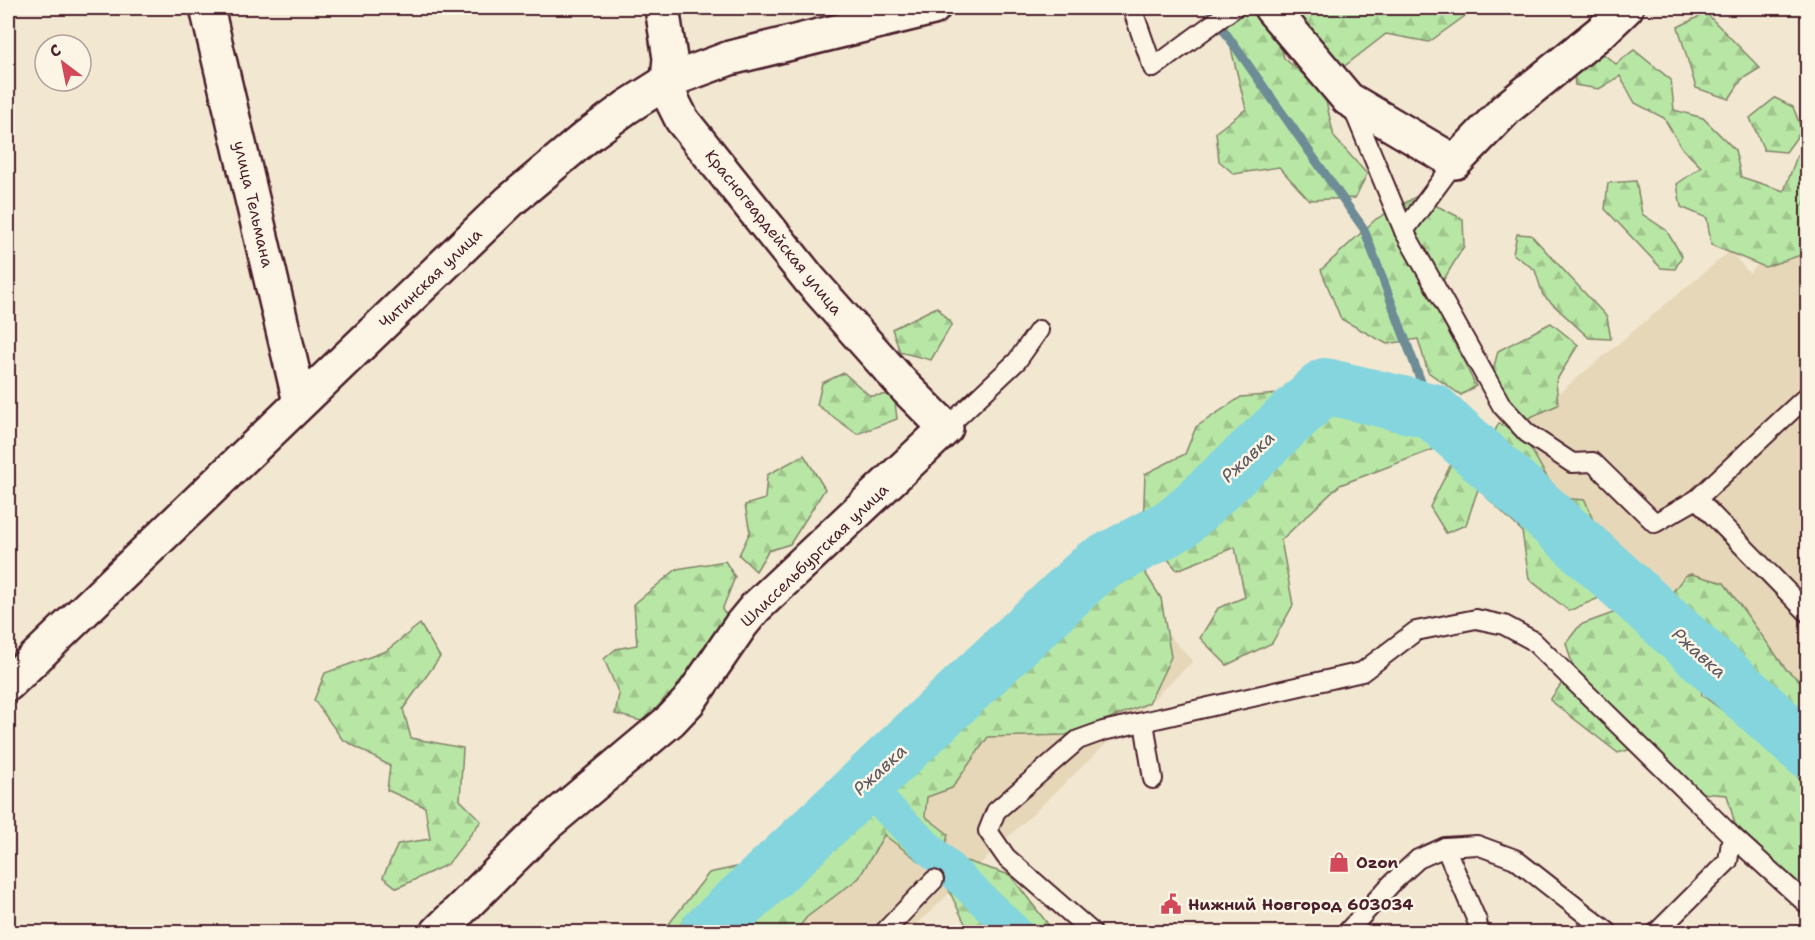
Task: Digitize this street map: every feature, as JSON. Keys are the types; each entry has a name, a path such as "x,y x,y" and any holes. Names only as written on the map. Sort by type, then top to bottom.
{"street":[{"name":"улица Тельмана","path":"207,8 300,402"},
{"name":"Красногвардейская улица","path":"662,8 670,58 668,81 672,100 682,120 796,262 906,388 946,428"},
{"name":"Читинская улица","path":"8,684 510,201 594,131 668,81 730,58 933,8"},
{"path":"1271,8 1348,99 1455,162 1506,109 1626,8"},
{"name":"Шлиссельбургская улица","path":"438,933 548,823 671,720 689,700 741,624 755,608 946,428"}],"lane":[{"path":"1132,8 1153,68 1234,8"},
{"path":"1348,99 1404,231 1502,405 1527,433 1572,463 1593,462 1655,523 1697,499 1808,395"},
{"path":"1404,231 1455,162"},
{"name":"Шлиссельбургская улица","path":"946,428 1017,361 1039,330"},
{"path":"1697,499 1808,613"},
{"path":"1092,933 1006,857 988,831 996,811 1078,740 1103,731 1362,672 1416,631 1476,619 1504,624 1532,640 1732,836 1808,905"},
{"path":"1144,722 1153,779"},
{"path":"1657,933 1728,861 1732,836"},
{"path":"1347,933 1393,882 1418,859 1445,848 1477,845 1515,859 1608,933"},
{"path":"1445,848 1477,921 1479,933"},
{"path":"884,933 934,880"}],"shaded area":[{"path":"1807,221 1807,732 1502,449 1530,417 1730,251 1749,273"},
{"path":"1120,583 1193,661 909,932 761,932"}],"green space":[{"path":"1221,8 1252,8 1274,19 1284,58 1324,92 1334,137 1367,174 1355,198 1309,200 1279,167 1234,174 1219,161 1216,132 1246,109"},
{"path":"1312,8 1476,8 1429,42 1386,34 1342,68 1295,29 1302,10"},
{"path":"1706,13 1760,68 1742,79 1729,99 1696,88 1678,27"},
{"path":"1593,46 1616,64 1634,50 1671,80 1674,110 1703,118 1735,150 1741,177 1784,191 1797,156 1807,153 1807,253 1765,267 1711,245 1707,218 1681,207 1677,184 1701,167 1682,148 1664,118 1635,103 1620,76 1599,89 1575,85 1572,59"},
{"path":"1775,98 1793,107 1802,130 1786,152 1764,150 1750,118"},
{"path":"1636,181 1642,214 1666,230 1682,256 1675,269 1661,268 1605,209 1608,183"},
{"path":"1417,196 1463,219 1464,246 1432,299 1476,386 1461,395 1428,372 1418,339 1387,344 1341,319 1321,270 1376,219"},
{"path":"1517,234 1531,235 1607,317 1611,339 1589,338 1543,295 1535,270 1513,254"},
{"path":"937,307 952,324 931,360 900,352 892,329"},
{"path":"1551,323 1578,345 1556,381 1558,405 1515,424 1487,394 1498,351"},
{"path":"1336,371 1410,401 1439,395 1457,418 1440,447 1340,485 1281,540 1293,605 1272,643 1227,665 1200,638 1218,608 1245,597 1235,547 1177,570 1143,529 1145,474 1185,454 1196,427 1241,397 1302,392"},
{"path":"844,373 870,396 894,394 897,419 857,434 817,405 822,383"},
{"path":"1499,423 1524,437 1559,498 1585,500 1610,563 1599,598 1569,611 1529,579 1522,531 1478,489 1466,525 1446,533 1430,507 1457,452 1487,446"},
{"path":"804,455 825,489 790,544 768,551 756,571 739,555 750,532 745,505 765,499 767,475"},
{"path":"1136,558 1161,598 1171,657 1149,703 1066,735 988,737 952,788 927,797 925,816 948,834 944,854 926,866 884,835 859,878 807,917 795,932 666,932 668,925 709,873 824,848 833,820 881,774 908,769 935,727 961,710 985,657 1022,646 1077,571"},
{"path":"725,561 735,577 722,610 744,632 686,698 665,698 645,722 615,714 619,694 604,659 616,649 637,645 634,604 677,569"},
{"path":"1691,574 1724,583 1786,669 1807,687 1807,738 1667,605 1666,601 1685,576"},
{"path":"1624,609 1698,669 1702,695 1780,753 1807,789 1807,893 1735,824 1727,795 1700,793 1649,744 1618,753 1550,700 1573,667 1566,643 1580,625"},
{"path":"420,624 440,657 403,709 411,738 463,748 460,800 481,821 448,864 397,888 383,877 398,844 430,839 425,807 387,790 390,766 342,739 314,700 325,673 386,651"},
{"path":"966,861 1010,875 1054,932 969,932 945,882"}],"waterway":[{"path":"1208,8 1364,229 1432,411"},
{"name":"Ржавка","path":"708,932 1095,567 1178,523 1325,386 1432,411 1808,751"},
{"path":"864,786 1016,932"}],"place":[{"name":"Ozon","path":"1339,862"},
{"name":"Нижний Новгород 603034","path":"1171,904"}]}
